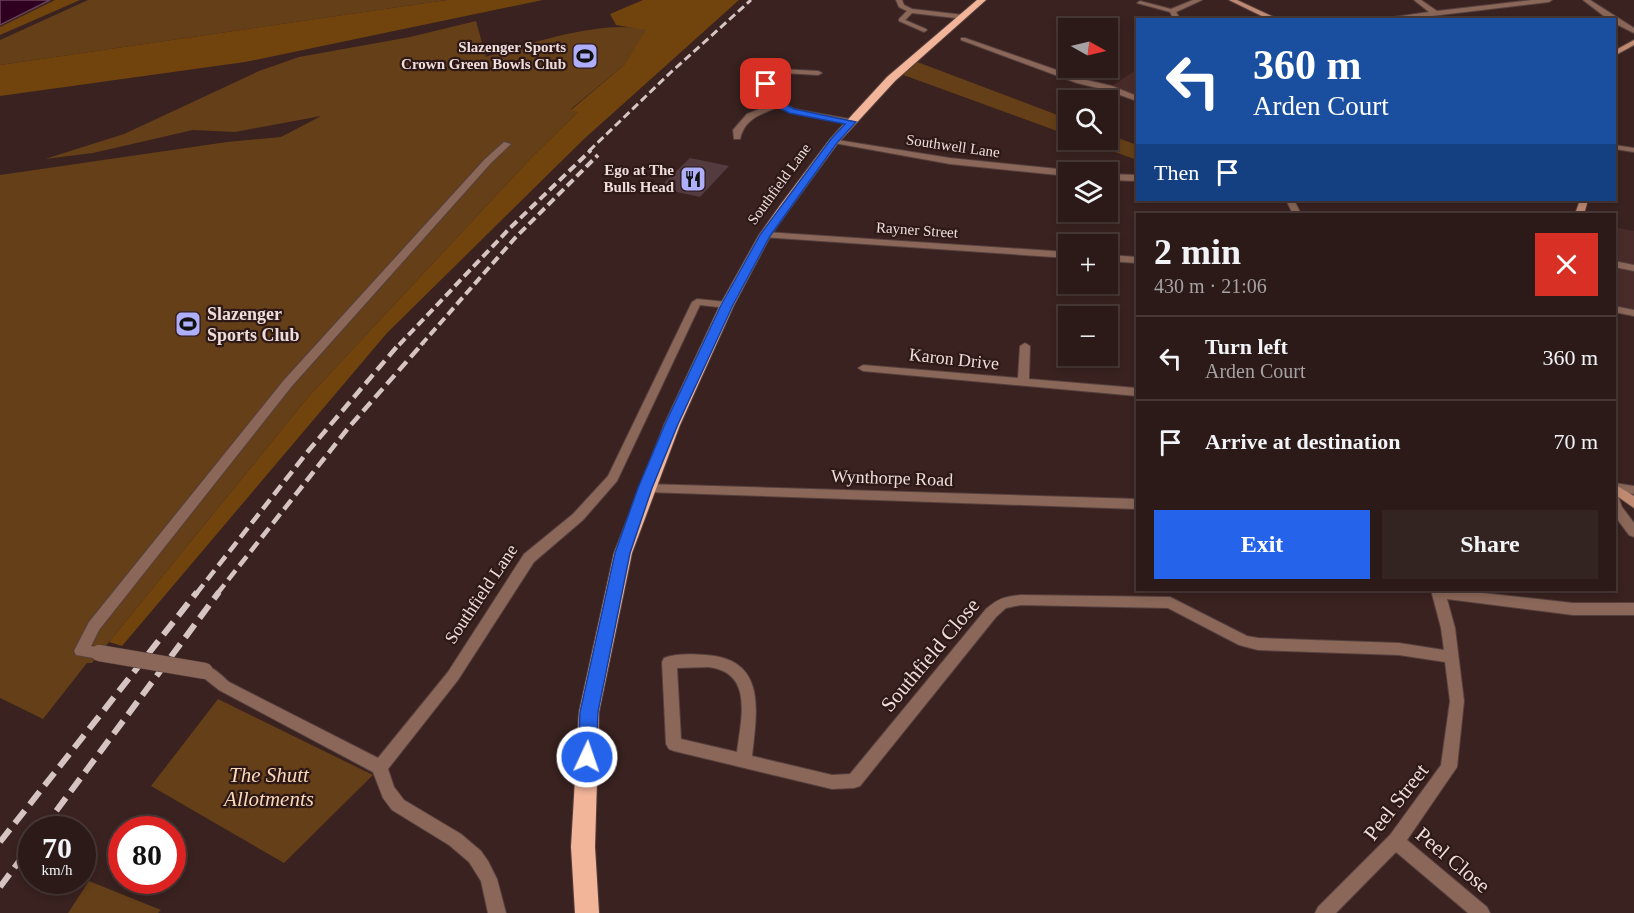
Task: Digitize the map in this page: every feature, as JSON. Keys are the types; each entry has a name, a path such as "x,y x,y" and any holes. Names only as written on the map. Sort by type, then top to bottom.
{"highway":[{"name":"Southfield Lane","path":"587,913 583,847 589,712 623,553 645,488 672,424 727,305 765,235 834,141 891,79 982,0"}],"main road":[{"path":"1232,0 1272,18"},
{"path":"1616,53 1633,43"},
{"path":"1616,489 1634,503"}],"street":[{"path":"899,0 901,6 911,11 964,16"},
{"path":"1140,3 1172,11 1199,0"},
{"path":"1417,0 1434,12"},
{"path":"1390,18 1549,0"},
{"path":"1586,0 1611,18"},
{"path":"911,11 901,20 924,30"},
{"path":"1172,11 1177,18"},
{"path":"1616,21 1634,31"},
{"path":"1616,28 1624,27"},
{"path":"963,39 1136,99"},
{"path":"818,73 782,71 766,84 778,104 792,111 852,122"},
{"path":"737,137 737,130 750,116 778,104"},
{"name":"Southwell Lane","path":"834,141 950,161 1058,172"},
{"path":"497,913 494,894 483,866 465,845 397,805 386,789 380,767 224,686 205,670 81,651 94,626 288,383 464,187 507,144"},
{"path":"1616,147 1634,150"},
{"path":"1118,177 1136,178"},
{"name":"Rayner Street","path":"765,235 1058,254"},
{"path":"1118,259 1136,260"},
{"path":"1616,264 1634,268"},
{"name":"Southfield Lane","path":"380,767 453,676 529,558 578,517 614,478 697,302 727,305"},
{"path":"1616,309 1634,313"},
{"name":"Karon Drive","path":"1023,382 1025,346"},
{"name":"Karon Drive","path":"863,368 880,374 1023,382 1136,392"},
{"path":"1616,487 1634,490"},
{"name":"Wynthorpe Road","path":"645,488 1136,504"},
{"path":"1616,508 1634,532"},
{"path":"1438,591 1573,609 1634,609"},
{"name":"Peel Street","path":"1324,913 1396,841 1449,767 1456,701 1448,628 1438,591"},
{"name":"Southfield Close","path":"744,761 749,692 745,679 724,663 669,662 674,744 744,761 832,782 854,781 991,613 1002,603 1021,600 1170,603 1244,641 1258,644 1399,650 1451,657"},
{"name":"Peel Close","path":"1396,841 1481,913"}],"shaded area":[{"path":"0,0 50,0 0,25"},
{"path":"55,0 80,0 0,35 0,27"},
{"path":"447,0 543,0 245,62 0,96 0,65"},
{"path":"643,0 739,0 584,139 387,333 122,646 109,642 309,396 531,158 578,112 571,110 624,65 646,30 616,25 610,14"},
{"path":"1136,72 1136,99 1109,88"},
{"path":"1616,227 1634,231 1634,313 1616,308"}],"green space":[{"path":"88,0 447,0 0,65 0,40"},
{"name":"Slazenger Sports Club","path":"476,21 486,57 566,34 589,30 630,27 647,30 624,65 571,109 579,111 531,158 309,396 92,663 87,663 43,719 0,698 0,175 227,142 281,137 321,116 235,132 193,130 93,153 45,159 124,134 259,71 299,57 410,37"},
{"path":"912,60 1058,115 1058,131 898,73"},
{"path":"1118,138 1136,145 1136,160 1110,150 1118,150"},
{"name":"The Shutt Allotments","path":"218,699 373,775 284,863 151,786"},
{"path":"96,884 108,889 108,894 121,894 161,910 158,913 68,913 80,894 96,894"}],"building":[{"name":"Ego at The Bulls Head","path":"690,158 729,166 700,197 659,188"}],"railway":[{"path":"589,151 751,0"},
{"path":"399,345 510,228 591,150"},
{"path":"421,345 515,238 598,155"},
{"path":"196,594 309,450 400,343"},
{"path":"217,594 349,427 423,343"},
{"path":"0,842 197,592"},
{"path":"52,816 219,592"},
{"path":"0,887 18,863"}],"place":[{"name":"Slazenger Sports Crown Green Bowls Club","path":"585,56"},
{"name":"Ego at The Bulls Head","path":"693,179"},
{"name":"Slazenger Sports Club","path":"188,324"}],"route":[{"path":"587,757 589,712 623,553 645,488 727,305 765,235 834,141 852,122 792,111 778,104 766,84"}]}
